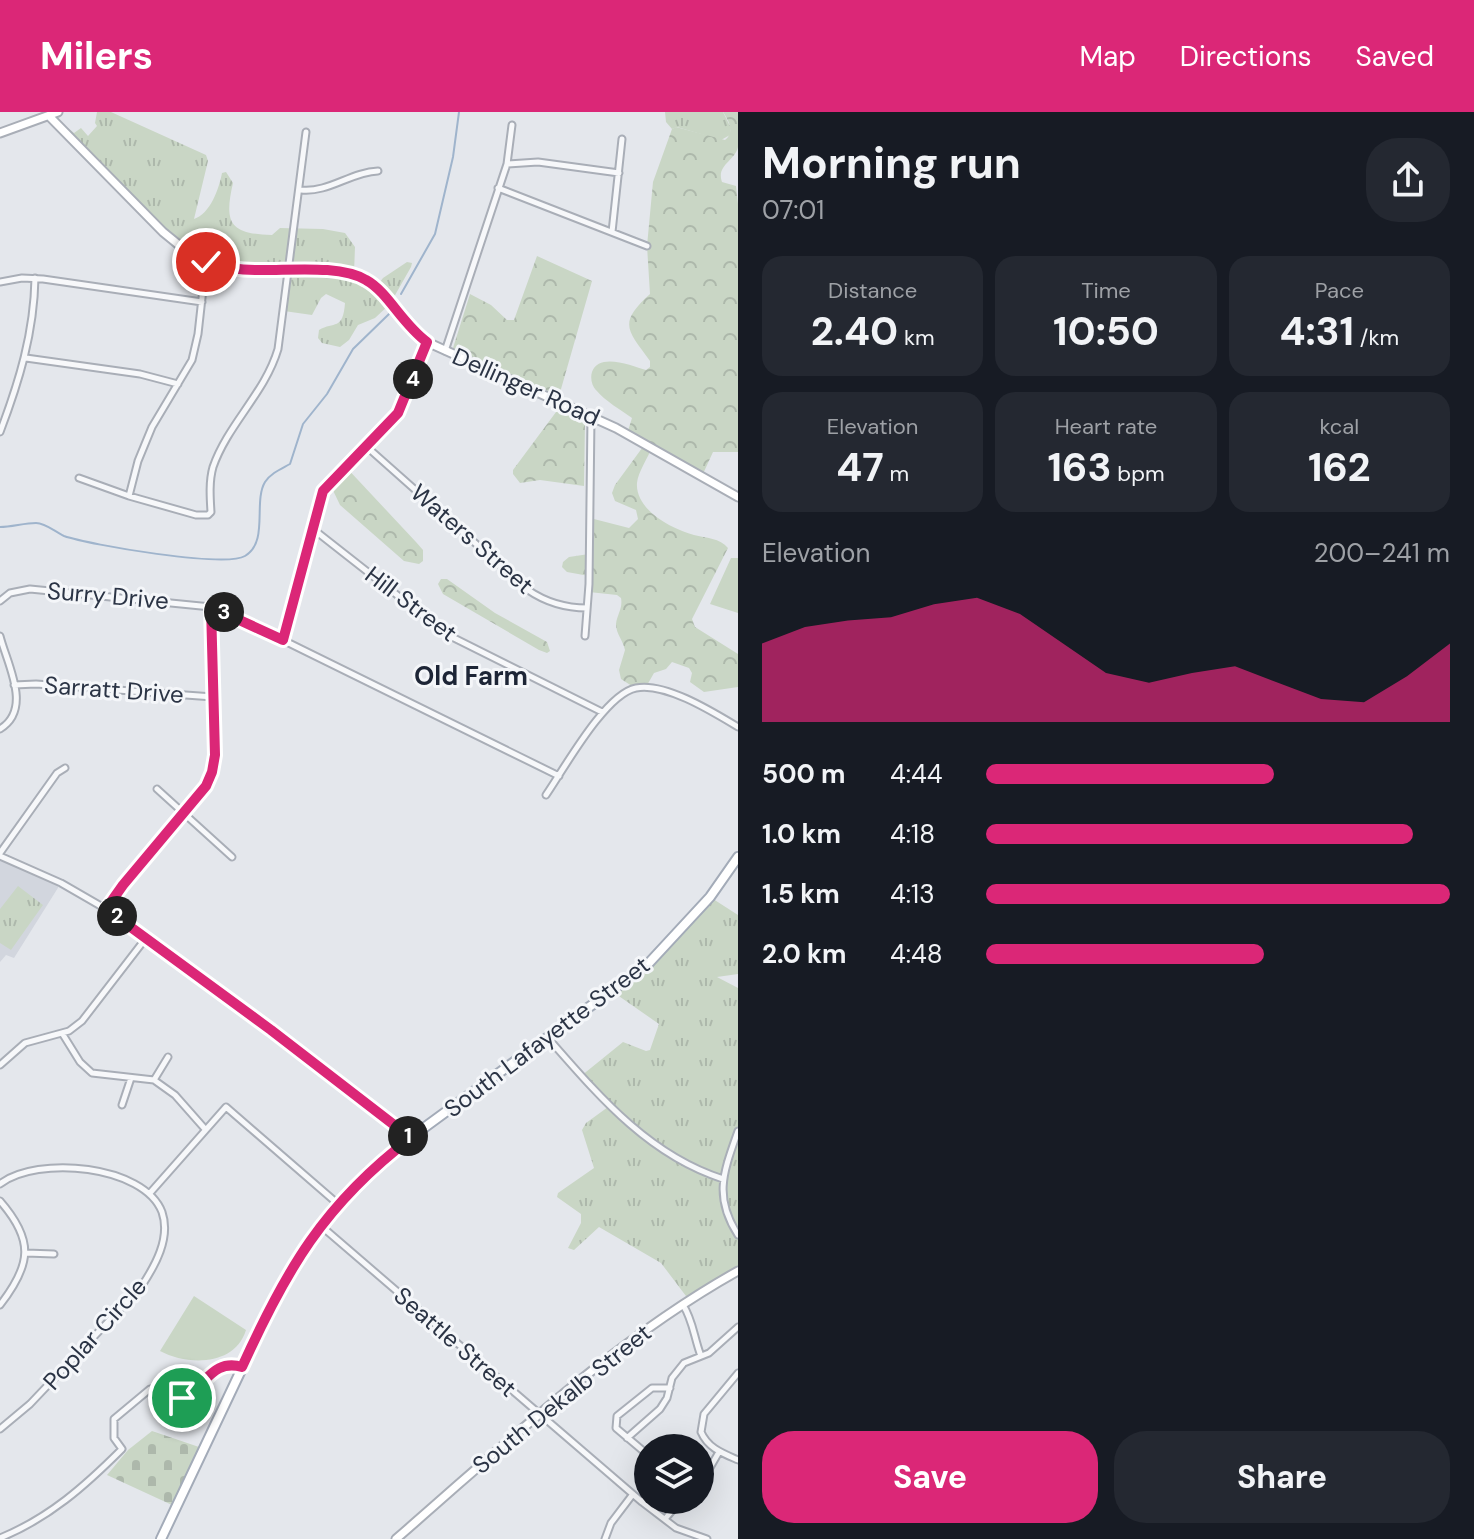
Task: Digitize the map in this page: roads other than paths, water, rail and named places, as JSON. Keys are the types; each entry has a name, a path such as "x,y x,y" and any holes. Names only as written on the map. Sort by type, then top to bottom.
{"main road":[{"name":"South Lafayette Street","path":"161,1539 280,1288 320,1225 368,1172 648,964 710,897 738,857"}],"street":[{"path":"0,133 58,112"},
{"name":"Dellinger Road","path":"48,114 182,249 206,262 232,268 345,273 365,278 410,329 427,342 591,416 662,452 738,497"},
{"path":"445,351 507,164 512,125"},
{"path":"79,478 196,515 211,512 213,468 224,444 274,365 278,349 301,190 306,132"},
{"path":"612,232 622,139"},
{"path":"507,164 538,162 619,173"},
{"path":"301,190 315,190 361,173 378,171"},
{"path":"498,188 647,246"},
{"path":"129,496 146,441 192,360 206,262"},
{"path":"0,282 35,278 202,302"},
{"path":"0,432 26,358 35,304 35,278"},
{"path":"283,640 323,491 398,413 427,342"},
{"path":"26,358 140,374 178,384"},
{"path":"585,636 591,416"},
{"name":"Waters Street","path":"367,447 528,590 556,604 587,608"},
{"name":"Hill Street","path":"313,529 448,635 602,712"},
{"name":"Surry Drive","path":"2,599 17,591 30,589 211,607 559,776"},
{"path":"106,909 206,786 212,772 215,755 211,607"},
{"path":"0,636 14,685 15,712 0,729"},
{"name":"Sarratt Drive","path":"14,685 213,697"},
{"path":"546,795 602,712 618,696 635,688 656,688 687,700 738,727"},
{"path":"65,768 57,773 0,855 61,883 106,909 411,1138"},
{"path":"157,789 232,857"},
{"path":"0,1065 10,1053 25,1043 62,1033 82,1021 146,938"},
{"path":"62,1033 80,1062 92,1073 154,1080 175,1095 205,1129"},
{"path":"548,1038 629,1126 696,1171 723,1179"},
{"path":"154,1080 168,1057"},
{"path":"122,1105 131,1078"},
{"path":"0,1184 34,1169 77,1168 99,1172 150,1193 226,1107 338,1204"},
{"path":"738,1131 723,1179 725,1210 738,1235"},
{"name":"Poplar Circle","path":"0,1429 30,1404 141,1287 153,1270 163,1241 164,1226 163,1215 150,1193"},
{"path":"0,1201 17,1221 26,1253 11,1291 0,1305"},
{"name":"Seattle Street","path":"320,1225 633,1494"},
{"path":"26,1253 54,1254"},
{"name":"South Dekalb Street","path":"396,1539 606,1359 682,1304 738,1271"},
{"path":"682,1304 690,1316 693,1339 701,1356"},
{"path":"627,1438 660,1409 676,1372 684,1363 709,1353 738,1327"},
{"path":"0,1538 44,1517 109,1463 122,1449 115,1442 114,1419 150,1389 166,1385 184,1398 222,1365 230,1363 242,1367"},
{"path":"738,1373 702,1419 701,1432 719,1452 738,1460"},
{"path":"634,1444 616,1428 617,1416 652,1388 670,1388"},
{"path":"714,1461 719,1452"},
{"path":"605,1539 611,1523 633,1494"},
{"name":"Seattle Street","path":"658,1514 688,1534 707,1539"},
{"path":"665,1519 669,1514"}],"waterway":[{"path":"401,294 435,234 453,157 459,112"},
{"path":"0,527 40,523 64,536 127,549 212,559 245,556 257,541 260,500 265,482 290,464 303,424 327,394 353,349 389,314"}],"district":[{"name":"Old Farm","path":"471,676"}]}
